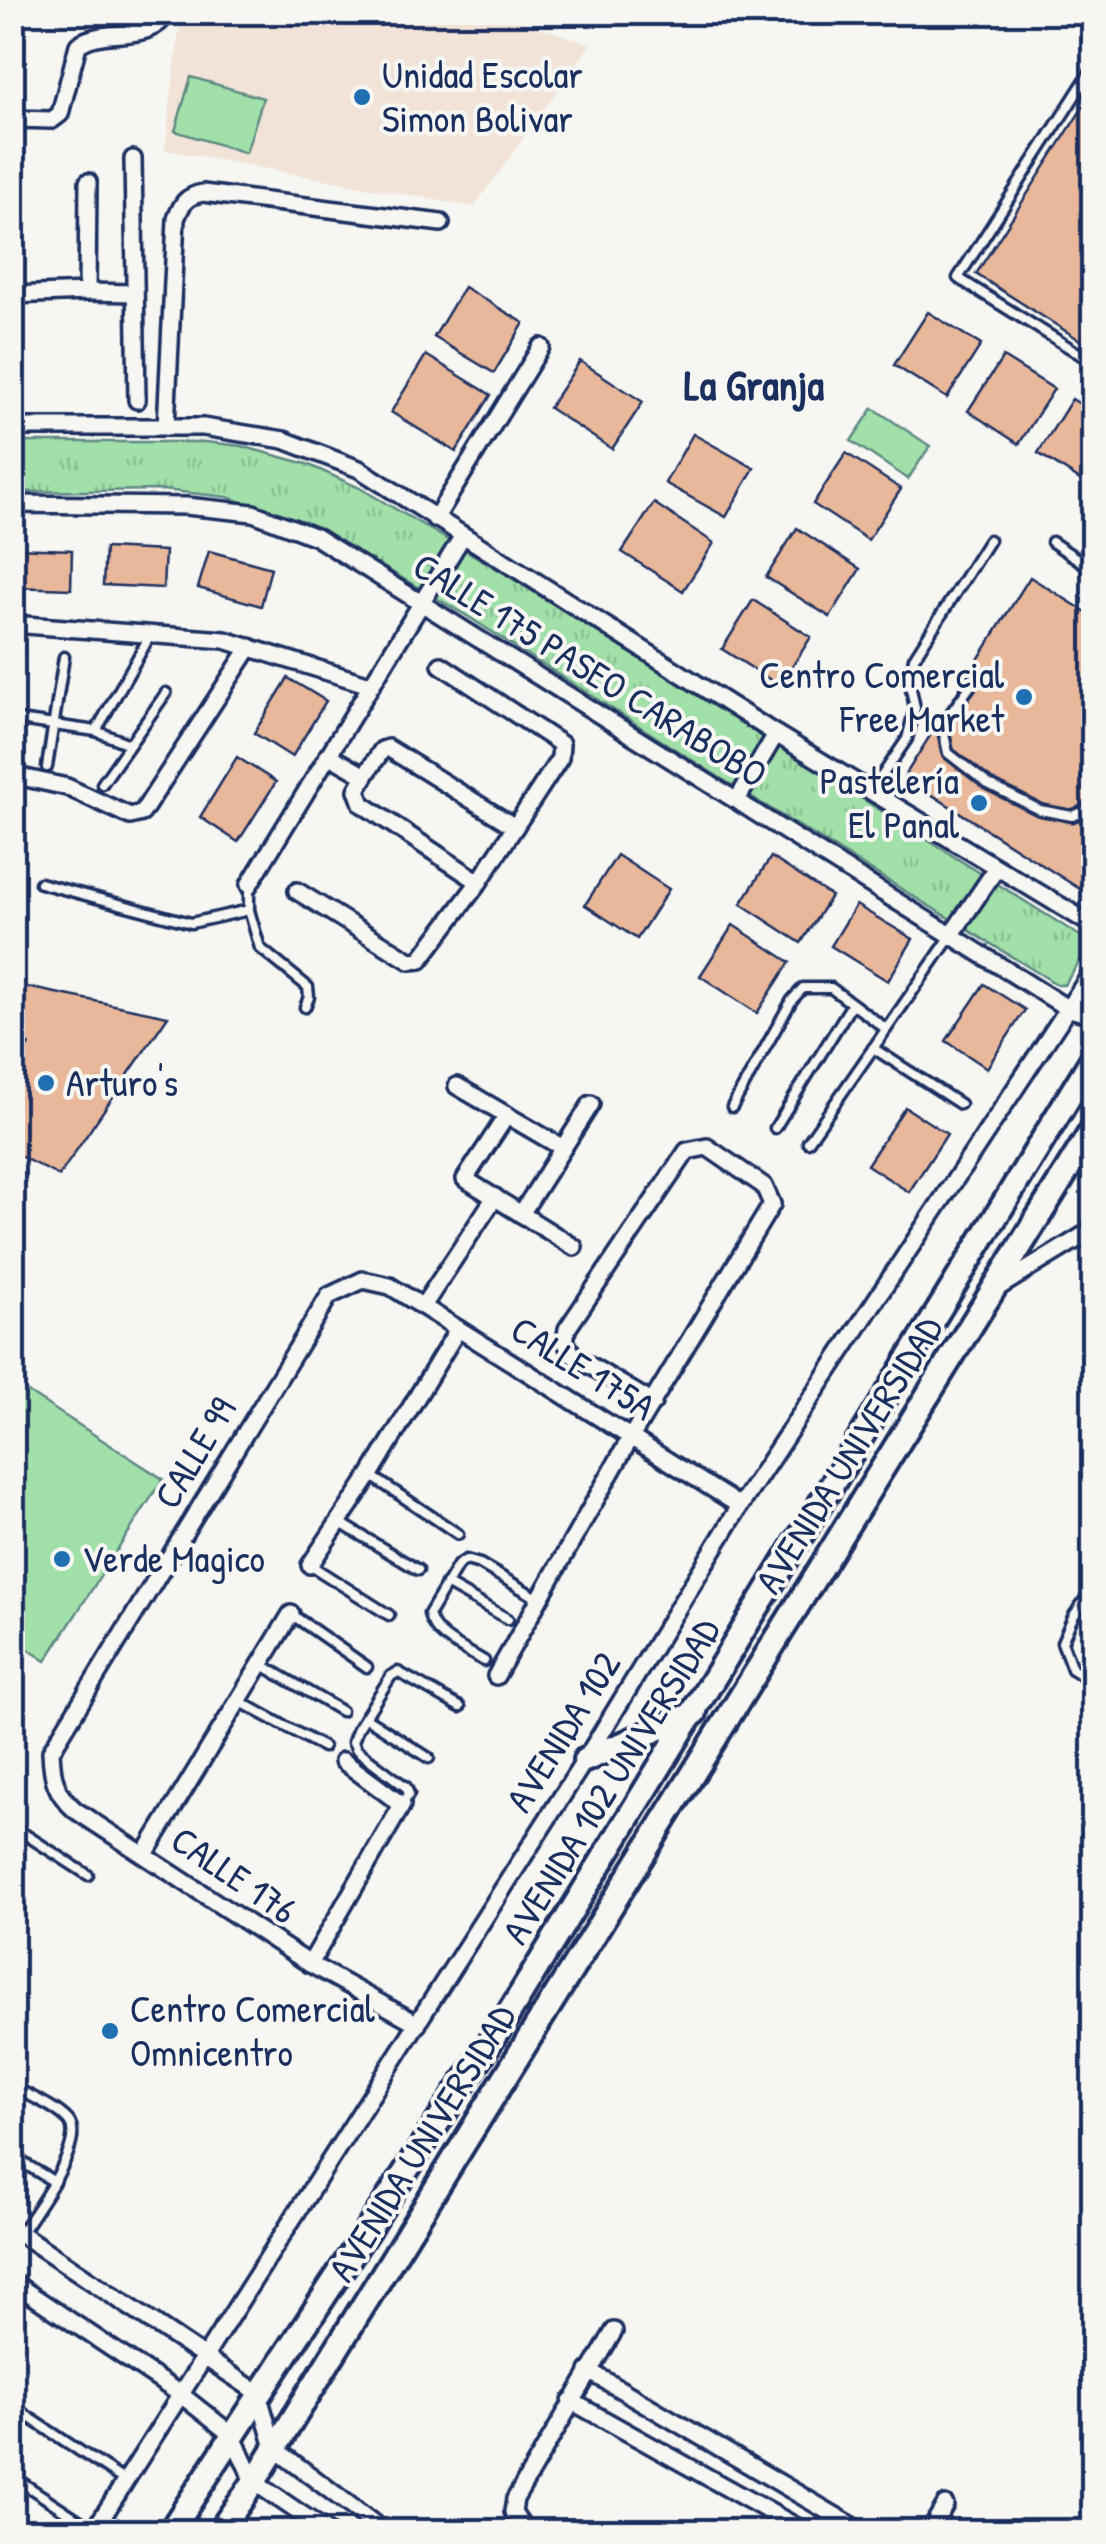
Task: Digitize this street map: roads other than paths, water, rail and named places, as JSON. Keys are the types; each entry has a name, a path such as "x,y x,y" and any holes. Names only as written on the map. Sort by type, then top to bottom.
{"main road":[{"name":"AVENIDA 102 UNIVERSIDAD","path":"170,2532 506,2018 1094,1056"},
{"name":"AVENIDA UNIVERSIDAD","path":"220,2532 1094,1127"},
{"path":"585,1760 695,1713"}],"street":[{"path":"12,118 52,120 60,114 78,45 88,38 157,27 168,12"},
{"path":"133,158 137,400"},
{"path":"87,292 88,182"},
{"path":"166,427 176,219 182,203 192,195 204,193 441,223"},
{"path":"12,295 135,293"},
{"path":"435,519 542,347"},
{"name":"CALLE 175 PASEO CARABOBO","path":"12,427 203,427 284,440 359,470 776,734 1094,926"},
{"name":"CALLE 175 PASEO CARABOBO","path":"12,504 186,506 253,513 316,537 1067,1008 1094,1016"},
{"path":"248,885 462,537"},
{"path":"12,624 225,640 370,685"},
{"path":"12,774 67,788 130,816 142,813 250,647"},
{"path":"297,890 410,962 425,957 560,758 562,744 441,665"},
{"path":"737,800 776,734"},
{"path":"479,882 362,804 357,790 382,750 388,748 515,827"},
{"path":"328,755 365,776"},
{"path":"952,934 996,868"},
{"name":"AVENIDA 102","path":"93,2531 585,1760 740,1506 1093,972"},
{"path":"457,1086 563,1148"},
{"path":"521,1214 591,1104"},
{"path":"507,1116 465,1179 574,1247"},
{"path":"496,1676 631,1437 653,1403 772,1204 764,1186 707,1147 687,1151 567,1329 565,1342 574,1356 653,1403"},
{"path":"423,1306 494,1197"},
{"path":"991,1292 1092,1229"},
{"name":"CALLE 99","path":"51,1751 330,1296 363,1280 390,1286"},
{"name":"CALLE 175A","path":"390,1286 740,1506"},
{"path":"310,1565 370,1475 458,1329"},
{"path":"145,1854 291,1614"},
{"name":"CALLE 176","path":"51,1751 58,1795 75,1810 310,1964 418,2024"},
{"path":"310,1964 402,1805 343,1762"},
{"path":"17,2230 258,2394 274,2448 385,2532"},
{"path":"12,2282 180,2394 232,2435 254,2482 328,2532"},
{"path":"527,2532 513,2512 515,2499 614,2330"},
{"path":"589,2371 863,2532"},
{"path":"571,2401 806,2532"},
{"path":"929,2532 945,2505"}],"lane":[{"path":"1094,66 958,278 1094,363"},
{"path":"871,792 907,739 914,708 910,684 914,658 989,540"},
{"path":"1052,542 1094,570"},
{"path":"96,731 150,634"},
{"path":"12,682 16,650"},
{"path":"46,767 64,657"},
{"path":"977,676 948,718 944,734 948,752 988,784 1040,810 1072,816 1094,807"},
{"path":"102,784 166,693"},
{"path":"12,720 96,731 129,744"},
{"path":"40,882 191,924 248,910"},
{"path":"248,885 248,910 260,948 308,987 305,1007"},
{"path":"808,1142 952,934"},
{"path":"732,1107 792,1000 803,988 831,988 885,1028"},
{"path":"775,1128 852,1004"},
{"path":"872,1048 960,1104"},
{"path":"370,1475 458,1534"},
{"path":"339,1522 418,1570"},
{"path":"484,1661 431,1624 429,1614 458,1565 466,1560 480,1564 538,1599"},
{"path":"310,1565 389,1616"},
{"path":"446,1584 508,1618"},
{"path":"1094,1586 1062,1642 1072,1669 1094,1683"},
{"path":"291,1614 367,1667"},
{"path":"258,1663 341,1711"},
{"path":"402,1805 408,1794 406,1787 353,1742 365,1717 391,1676 398,1672 460,1707"},
{"path":"237,1700 323,1746"},
{"path":"365,1717 429,1758"},
{"path":"12,1826 88,1876"},
{"path":"12,2086 68,2120 74,2134 67,2158 53,2182 17,2230"},
{"path":"12,2156 53,2182"},
{"path":"12,2406 125,2481"},
{"path":"12,2476 93,2531"}],"place":[{"name":"Unidad Escolar Simon Bolivar","path":"362,97"},
{"name":"Centro Comercial Free Market","path":"1024,697"},
{"name":"Pastelería El Panal","path":"979,803"},
{"name":"Arturo's","path":"46,1083"},
{"name":"Verde Magico","path":"62,1559"},
{"name":"Centro Comercial Omnicentro","path":"110,2031"}],"district":[{"name":"La Granja","path":"754,385"}]}
